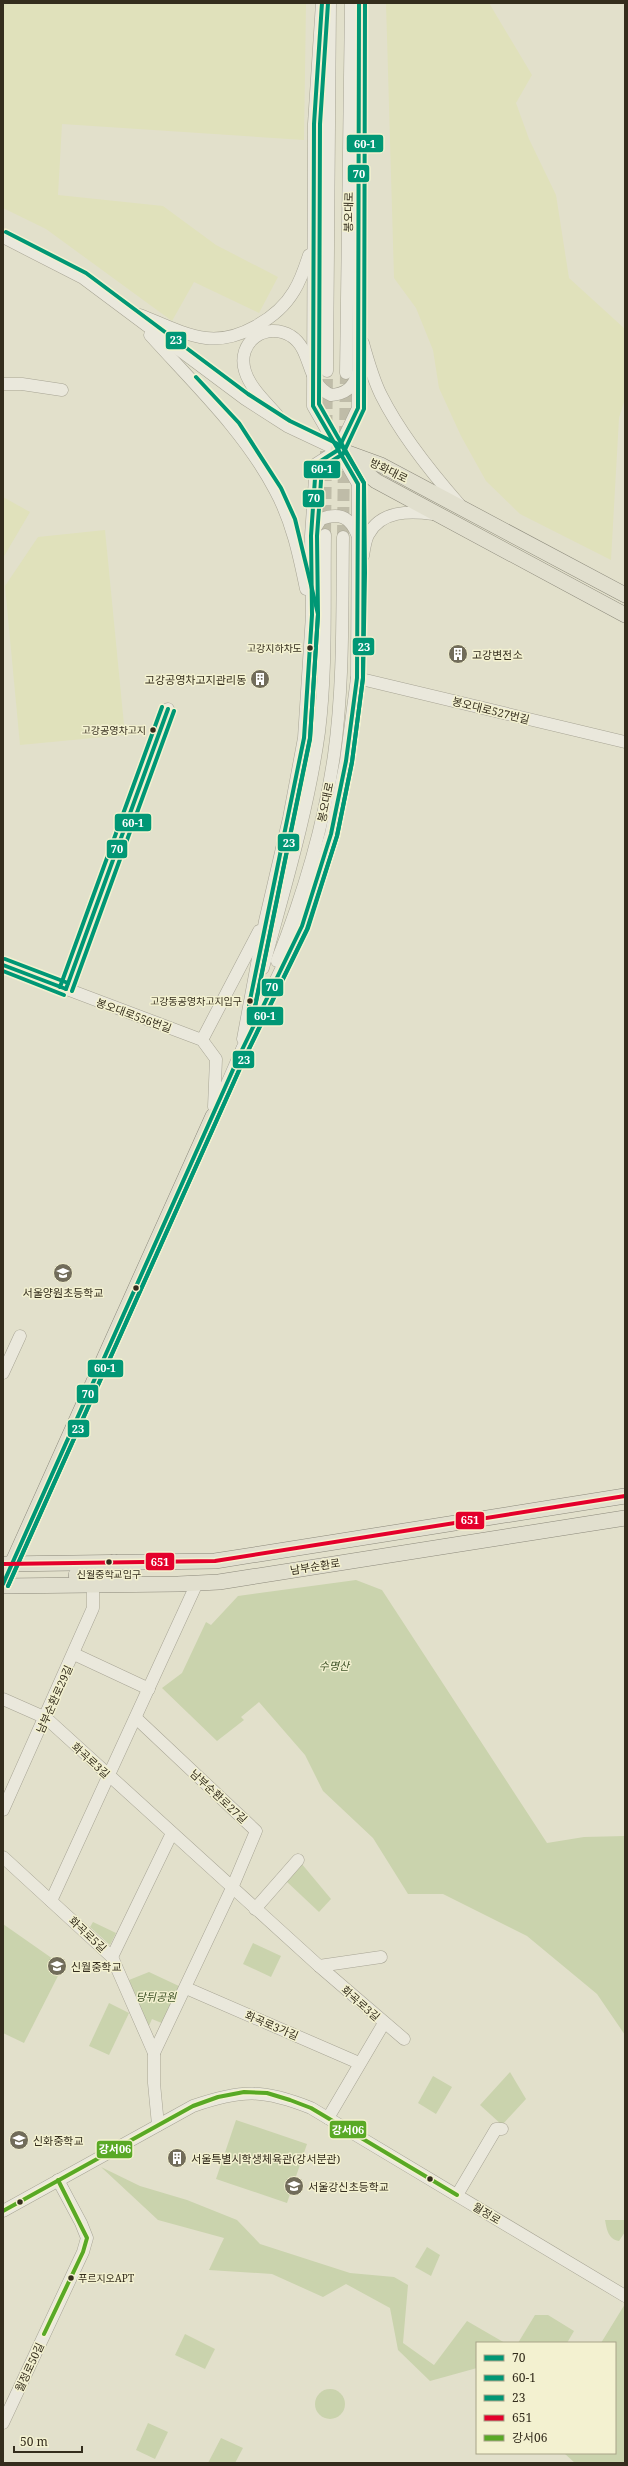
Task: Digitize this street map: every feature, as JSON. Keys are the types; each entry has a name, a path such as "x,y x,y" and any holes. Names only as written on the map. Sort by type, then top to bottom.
{"main road":[{"name":"방화대로","path":"338,450 381,465 625,594"},
{"name":"방화대로","path":"338,450 376,481 433,514 625,615"},
{"path":"3,1585 8,1564 213,1116"},
{"name":"남부순환로","path":"8,1564 215,1560 625,1496"},
{"name":"남부순환로","path":"3,1585 93,1585 219,1582 625,1518"},
{"path":"68,1585 65,1580 67,1576 95,1574 106,1571 114,1562"}],"street":[{"path":"240,1054 302,926 328,842 346,761 357,678 359,573 358,484 313,406 314,124 322,3"},
{"name":"봉오대로","path":"326,372 330,3"},
{"name":"봉오대로","path":"346,373 351,3"},
{"path":"240,1054 265,921 289,818 304,738 312,615 311,536 316,464 338,450 358,408 360,334 359,3"},
{"path":"3,237 83,278 190,360 287,426 338,450"},
{"path":"127,311 188,334 207,338 224,337 244,331 264,321 276,312 294,292 304,270 313,242"},
{"path":"127,311 234,427 276,491 289,521 312,615"},
{"path":"287,426 253,387 247,377 243,361 247,344 264,332 284,333 299,344 316,384 322,391 331,395 348,390 354,384 359,372"},
{"path":"360,334 375,380 393,418 436,478 464,510"},
{"path":"3,384 22,384 62,390"},
{"path":"359,573 368,535 376,526 393,514 414,512 433,514"},
{"path":"311,536 321,519 338,515 350,522 358,538"},
{"name":"봉오대로","path":"240,1054 310,789 319,730 324,672 325,535"},
{"name":"봉오대로","path":"213,1116 240,1054 292,922 323,815 334,754 341,679 343,537"},
{"name":"봉오대로527번길","path":"357,678 625,742"},
{"path":"66,989 168,709"},
{"path":"213,1116 216,1059 202,1040 265,921"},
{"name":"봉오대로556번길","path":"3,965 202,1040"},
{"path":"3,1373 20,1336"},
{"path":"51,1901 110,1777 197,1583"},
{"name":"남부순환로29길","path":"3,1810 46,1718 94,1608 93,1585"},
{"path":"74,1654 149,1689"},
{"name":"화곡로3길","path":"3,1699 46,1718 255,1909 404,2039"},
{"name":"남부순환로27길","path":"136,1718 256,1831 232,1888"},
{"path":"112,1957 172,1833"},
{"name":"화곡로5길","path":"3,1857 112,1957 154,2053 154,2083 158,2125"},
{"path":"255,1909 298,1860"},
{"path":"154,2053 232,1888"},
{"path":"319,1966 380,1958"},
{"name":"화곡로3가길","path":"186,1988 359,2063"},
{"path":"328,2118 359,2063 384,2023"},
{"name":"월정로","path":"3,2211 193,2106 218,2097 244,2092 267,2093 290,2100 328,2118 625,2296"},
{"path":"457,2195 496,2129 502,2130"},
{"name":"월정로50길","path":"3,2422 83,2252 87,2238 81,2223 58,2180"}],"green space":[{"path":"3,3 306,3 304,140 62,124 58,195 163,206 216,245 278,277 259,313 194,282 172,321 46,229 3,208"},
{"path":"386,3 489,3 532,75 516,103 529,139 556,195 569,278 625,329 625,399 619,418 611,560 520,514 486,481 461,436 439,388 433,350 416,308 394,278"},
{"path":"3,497 30,512 3,558"},
{"path":"105,530 125,735 20,745 5,586 38,537"},
{"name":"수명산","path":"356,1580 382,1590 547,1843 584,1837 625,1836 625,2035 597,1994 527,1936 443,1894 408,1894 373,1838 323,1791 305,1755 259,1702 241,1717 244,1720 217,1741 162,1688 182,1673 206,1622 211,1625 238,1596"},
{"path":"301,1863 331,1899 319,1912 285,1880"},
{"path":"93,1922 116,1933 110,1945 90,1927"},
{"path":"3,1924 63,1966 24,2043 3,2033"},
{"path":"253,1943 281,1956 271,1977 243,1964"},
{"name":"당뒤공원","path":"149,1972 181,1987 164,2024 152,2019 148,2028 129,1980"},
{"path":"109,2003 129,2013 109,2055 89,2046"},
{"path":"510,2072 526,2099 502,2125 480,2105"},
{"path":"433,2076 452,2087 436,2114 418,2103"},
{"path":"236,2120 307,2144 287,2203 216,2179"},
{"path":"101,2167 140,2186 187,2200 237,2220 260,2244 350,2273 394,2277 408,2285 403,2343 434,2365 467,2321 503,2342 476,2342 476,2368 430,2381 398,2350 390,2308 346,2284 323,2297 272,2274 209,2270 224,2238 158,2220"},
{"path":"605,2220 625,2220 625,2232 619,2241 610,2236 607,2231"},
{"path":"427,2247 440,2255 431,2276 415,2267"},
{"path":"625,2304 625,2463 575,2463 565,2454 616,2454 616,2342 602,2342"},
{"path":"535,2315 548,2315 574,2331 568,2342 519,2342"},
{"path":"185,2334 215,2349 205,2369 175,2355"},
{"path":"330,2389 341,2393 345,2404 341,2415 330,2419 319,2415 315,2404 319,2393"},
{"path":"148,2423 168,2432 155,2459 136,2450"},
{"path":"221,2438 243,2448 235,2463 208,2463"}],"tunnel":[{"path":"325,535 327,371"},
{"path":"345,438 346,373"},
{"path":"343,537 344,456"}],"transit line":[{"name":"70","path":"3,1584 240,1054 302,926 331,834 346,761 357,678 358,484 313,406 314,124 322,3"},
{"name":"60-1","path":"8,1586 245,1057 307,929 337,836 352,762 363,678 364,483 319,404 320,124 328,3"},
{"name":"70","path":"249,1005 304,738 312,615 311,536 316,464 338,450 358,408 359,3"},
{"name":"60-1","path":"255,1006 310,738 318,615 317,536 322,467 343,454 364,409 365,3"},
{"name":"23","path":"6,232 86,273 248,394 290,421 342,446 364,483 365,573 363,678 352,762 337,836 308,928 245,1057 8,1586"},
{"name":"23","path":"196,377 239,423 281,488 295,519 318,614 310,739 255,1007"},
{"name":"23","path":"60,987 162,707"},
{"name":"70","path":"66,989 168,709"},
{"name":"60-1","path":"72,991 174,711"},
{"name":"23","path":"5,959 68,983"},
{"name":"70","path":"3,965 66,989"},
{"name":"60-1","path":"3,971 64,995"},
{"name":"651","path":"3,1564 215,1561 625,1496"},
{"name":"강서06","path":"3,2211 193,2106 218,2097 244,2092 267,2093 311,2108 457,2195"},
{"name":"강서06","path":"44,2334 83,2252 87,2238 58,2180"}],"place":[{"name":"고강지하차도","path":"310,648"},
{"name":"고강변전소","path":"458,654"},
{"name":"고강공영차고지관리동","path":"260,679"},
{"name":"고강공영차고지","path":"153,730"},
{"name":"고강동공영차고지입구","path":"250,1001"},
{"name":"서울양원초등학교","path":"63,1273"},
{"name":"신월중학교입구","path":"109,1562"},
{"name":"신월중학교","path":"57,1966"},
{"name":"신화중학교","path":"19,2140"},
{"name":"서울특별시학생체육관(강서분관)","path":"177,2158"},
{"name":"서울강신초등학교","path":"294,2186"},
{"name":"푸르지오APT","path":"71,2278"}]}
